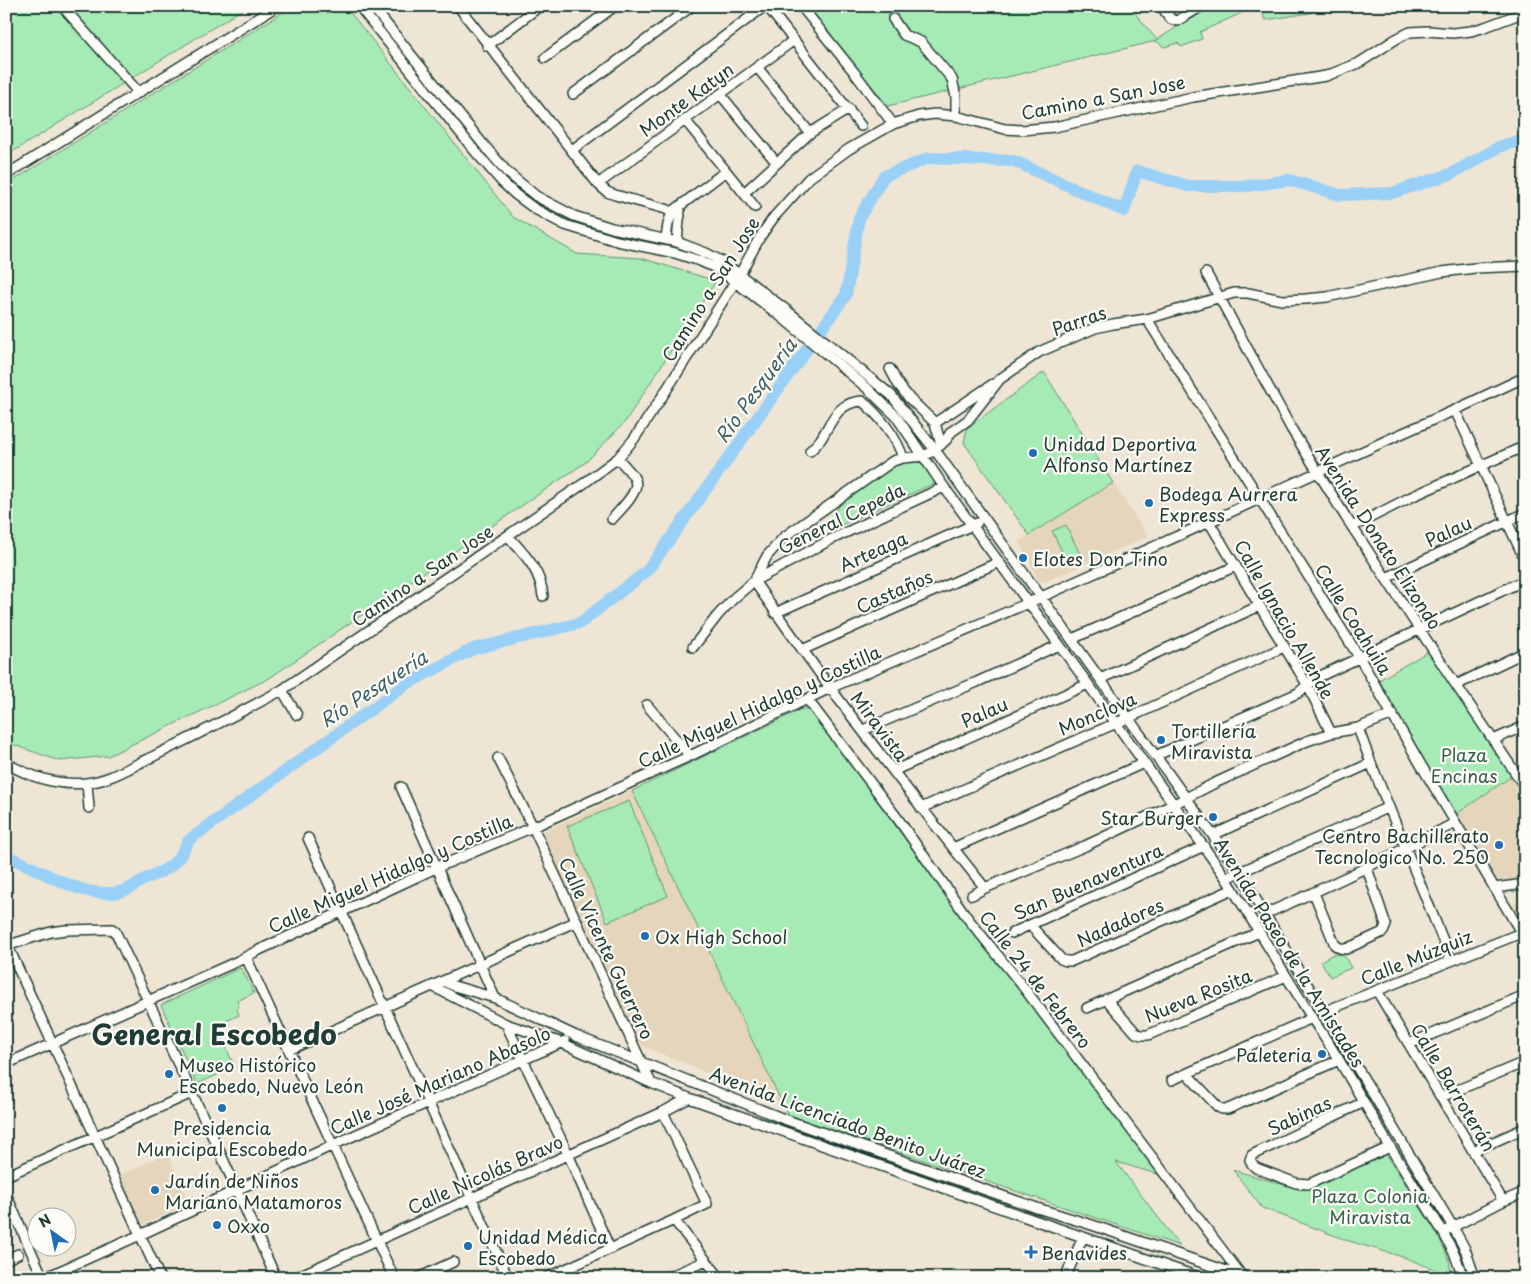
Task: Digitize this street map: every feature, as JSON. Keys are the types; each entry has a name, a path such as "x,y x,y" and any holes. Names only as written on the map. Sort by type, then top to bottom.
{"street":[{"path":"62,6 139,93"},
{"path":"6,175 277,6"},
{"name":"Avenida Paseo de la Amistades","path":"359,6 509,190 535,209 565,226 617,241 661,249 700,261 737,278 891,395 918,428 938,448 983,519 1072,639 1240,873 1465,1249 1475,1278"},
{"name":"Avenida Paseo de la Amistades","path":"372,6 507,172 536,196 574,216 591,222 666,239 706,253 723,262 737,278"},
{"path":"487,46 540,6"},
{"path":"545,58 615,6"},
{"path":"573,94 692,6"},
{"path":"572,150 766,6 862,126"},
{"path":"801,6 893,124"},
{"path":"1161,6 1171,19 1177,21 1202,6"},
{"path":"462,8 487,46 598,184 607,192 676,214"},
{"name":"Camino a San Jose","path":"6,764 25,773 51,781 87,784 118,774 232,718 282,690 583,484 618,458 648,420 774,216 809,178 849,149 893,124 919,116 935,114 956,116 1005,129 1022,130 1054,127 1193,97 1326,76 1359,63 1410,32 1428,30 1453,34 1471,31 1525,12"},
{"path":"893,19 904,35 921,42 952,79 956,97 956,116"},
{"name":"Monte Katyn","path":"598,184 794,40"},
{"path":"757,67 810,133"},
{"path":"720,94 776,162"},
{"path":"744,193 810,133 848,110"},
{"path":"685,120 755,207"},
{"path":"666,239 668,224 680,205 726,171"},
{"path":"676,214 677,242"},
{"name":"Parras","path":"694,647 718,615 754,581 767,556 784,537 894,460 924,456 938,448 951,432 968,420 1000,379 1039,352 1104,325 1147,319 1234,293 1248,292 1282,300 1306,299 1327,297 1442,272 1475,268 1525,266"},
{"name":"Avenida Donato Elizondo","path":"1206,273 1292,430 1318,472 1419,629 1524,786"},
{"name":"Avenida Paseo de la Amistades","path":"782,312 868,388 896,416 944,487 1204,846 1275,956 1443,1232 1455,1255 1463,1278"},
{"name":"Calle Coahuila","path":"1147,319 1359,657 1523,936"},
{"path":"890,369 898,384 909,398 935,423 938,448"},
{"name":"Calle Miguel Hidalgo y Costilla","path":"6,1064 246,957 438,867 533,827 690,756 830,688 1028,603 1525,377"},
{"path":"935,423 1000,379"},
{"path":"810,451 820,440 839,410 852,401 862,400 875,412 900,448 903,458"},
{"path":"1455,410 1525,560"},
{"path":"1352,526 1411,497 1525,446"},
{"path":"612,520 634,493 636,486 634,478 618,458"},
{"name":"General Cepeda","path":"754,581 832,539 944,487"},
{"name":"Palau","path":"1386,578 1525,513"},
{"name":"Arteaga","path":"775,612 973,526 983,519"},
{"name":"Calle Ignacio Allende","path":"1209,522 1308,686 1331,733"},
{"path":"508,536 532,562 544,596"},
{"name":"Castaños","path":"802,650 1000,562"},
{"path":"1072,639 1236,566"},
{"path":"1155,756 1298,693 1316,678 1525,580"},
{"name":"Miravista","path":"754,581 830,688 921,808 985,888"},
{"path":"1100,679 1259,606"},
{"path":"863,730 1059,645"},
{"name":"Monclova","path":"921,808 1128,718 1284,647"},
{"path":"1456,685 1525,652"},
{"name":"Palau","path":"893,770 1088,684"},
{"path":"282,690 297,715"},
{"name":"Calle 24 de Febrero","path":"807,699 898,819 969,920 1021,984 1245,1277"},
{"path":"647,705 690,756"},
{"path":"972,895 1085,846 1259,762 1307,741 1331,733 1358,728 1392,714"},
{"path":"1493,740 1525,726"},
{"path":"1358,728 1451,960"},
{"name":"Calle Vicente Guerrero","path":"498,758 533,827 651,1083"},
{"path":"953,848 1144,763"},
{"path":"1214,835 1371,763"},
{"path":"87,784 89,808"},
{"path":"401,787 496,998"},
{"path":"1226,878 1389,807"},
{"path":"1265,914 1367,868 1455,823"},
{"path":"308,838 508,1278"},
{"name":"San Buenaventura","path":"1012,933 1204,846"},
{"path":"1314,893 1335,944 1340,948 1346,949 1383,932 1386,925 1367,868"},
{"path":"1494,888 1525,884"},
{"name":"Nadadores","path":"1030,924 1061,959 1072,961 1233,889"},
{"path":"289,1050 577,921"},
{"path":"160,1278 7,944 44,933 59,931 114,930 192,1093 275,1275 282,1278"},
{"path":"1087,1008 1260,932"},
{"name":"Calle Múzquiz","path":"1323,1012 1451,960 1523,936"},
{"path":"1275,956 1287,951"},
{"path":"246,957 394,1278"},
{"name":"Nueva Rosita","path":"1106,999 1136,1033 1148,1035 1286,976"},
{"name":"Avenida Licenciado Benito Juárez","path":"443,981 496,998 576,1036 784,1119 1037,1208 1245,1277"},
{"name":"Avenida Licenciado Benito Juárez","path":"432,986 506,1024 562,1043 689,1098 1201,1278"},
{"name":"Calle Barroterán","path":"1377,991 1503,1201"},
{"path":"1409,1044 1525,995"},
{"path":"1172,1080 1312,1018"},
{"path":"506,1024 568,1154 610,1249"},
{"path":"1324,1036 1333,1030"},
{"name":"Calle José Mariano Abasolo","path":"43,1278 576,1036"},
{"path":"1187,1074 1218,1107 1228,1109 1339,1060"},
{"path":"1442,1097 1525,1062"},
{"path":"6,1176 192,1093"},
{"name":"Calle Nicolás Bravo","path":"294,1278 663,1112 689,1098"},
{"name":"Sabinas","path":"1364,1102 1252,1156 1250,1160 1252,1164 1256,1168 1296,1183 1309,1184 1390,1147"},
{"path":"1372,1116 1382,1109"},
{"path":"546,1278 705,1206 707,1202 663,1112"},
{"path":"1474,1151 1525,1128"},
{"path":"1443,1232 1503,1201 1525,1192"},
{"path":"6,1194 43,1278"},
{"path":"1034,1220 1037,1208"},
{"path":"674,1220 720,1278"},
{"path":"1065,1278 1083,1237"},
{"path":"6,1260 18,1254"},
{"path":"666,1278 706,1261"},
{"path":"418,1278 453,1262"}],"shaded area":[{"path":"1113,483 1148,536 1045,582 1039,581 1019,541"},
{"name":"Centro Bachillerato Tecnologico No. 250","path":"1512,776 1525,795 1525,879 1501,881 1492,876 1455,815"},
{"name":"Ox High School","path":"632,791 782,1104 645,1047 640,1043 542,835 544,831"},
{"path":"1525,899 1525,940 1505,908"},
{"name":"Jardín de Niños Mariano Matamoros","path":"167,1153 189,1203 142,1225 119,1176"}],"green space":[{"path":"6,6 248,6 6,156"},
{"path":"293,6 345,6 513,217 577,254 641,258 716,281 625,422 586,462 268,679 108,756 59,761 6,742 6,185"},
{"path":"808,6 1129,6 1157,40 1209,6 1257,6 1200,32 1202,39 1181,47 1178,43 1164,47 1156,41 888,106"},
{"path":"1260,6 1328,6 1310,13 1265,20"},
{"name":"Unidad Deportiva Alfonso Martínez","path":"1044,372 1113,483 1029,535 964,443 967,428"},
{"path":"915,454 935,483 830,530 827,524 844,499 873,478"},
{"path":"1066,525 1080,554 1066,560 1052,531"},
{"name":"Plaza Encinas","path":"1429,651 1512,776 1455,815 1379,680"},
{"path":"802,709 810,710 963,917 1020,986 1164,1176 1116,1162 1180,1246 788,1115 632,791"},
{"path":"629,801 668,896 607,922 567,826"},
{"path":"1333,954 1344,955 1351,968 1330,977 1321,961"},
{"path":"240,968 254,993 237,1001 239,1015 216,1026 235,1067 197,1084 161,1005"},
{"name":"Plaza Colonia Miravista","path":"1386,1154 1436,1232 1449,1259 1451,1276 1403,1257 1349,1241 1262,1208 1233,1170 1302,1190"}],"waterway":[{"name":"Río Pesquería","path":"6,856 81,889 97,893 113,893 128,889 176,862 189,840 405,685 473,649 580,623 647,571 846,295 859,218 884,176 929,158 1014,161 1124,211 1137,171 1188,186 1247,186 1289,180 1340,195 1392,193 1451,174 1501,146 1525,139"}],"place":[{"name":"Unidad Deportiva Alfonso Martínez","path":"1033,453"},
{"name":"Bodega Aurrera Express","path":"1149,503"},
{"name":"Elotes Don Tino","path":"1023,558"},
{"name":"Tortillería Miravista","path":"1161,740"},
{"name":"Star Burger","path":"1213,817"},
{"name":"Centro Bachillerato Tecnologico No. 250","path":"1499,845"},
{"name":"Ox High School","path":"645,936"},
{"name":"Paleteria","path":"1322,1054"},
{"name":"Museo Histórico Escobedo, Nuevo León","path":"169,1074"},
{"name":"Presidencia Municipal Escobedo","path":"222,1108"},
{"name":"Jardín de Niños Mariano Matamoros","path":"155,1190"},
{"name":"Oxxo","path":"217,1225"},
{"name":"Unidad Médica Escobedo","path":"468,1246"},
{"name":"Benavides","path":"1031,1252"}],"district":[{"name":"General Escobedo","path":"214,1033"}]}
